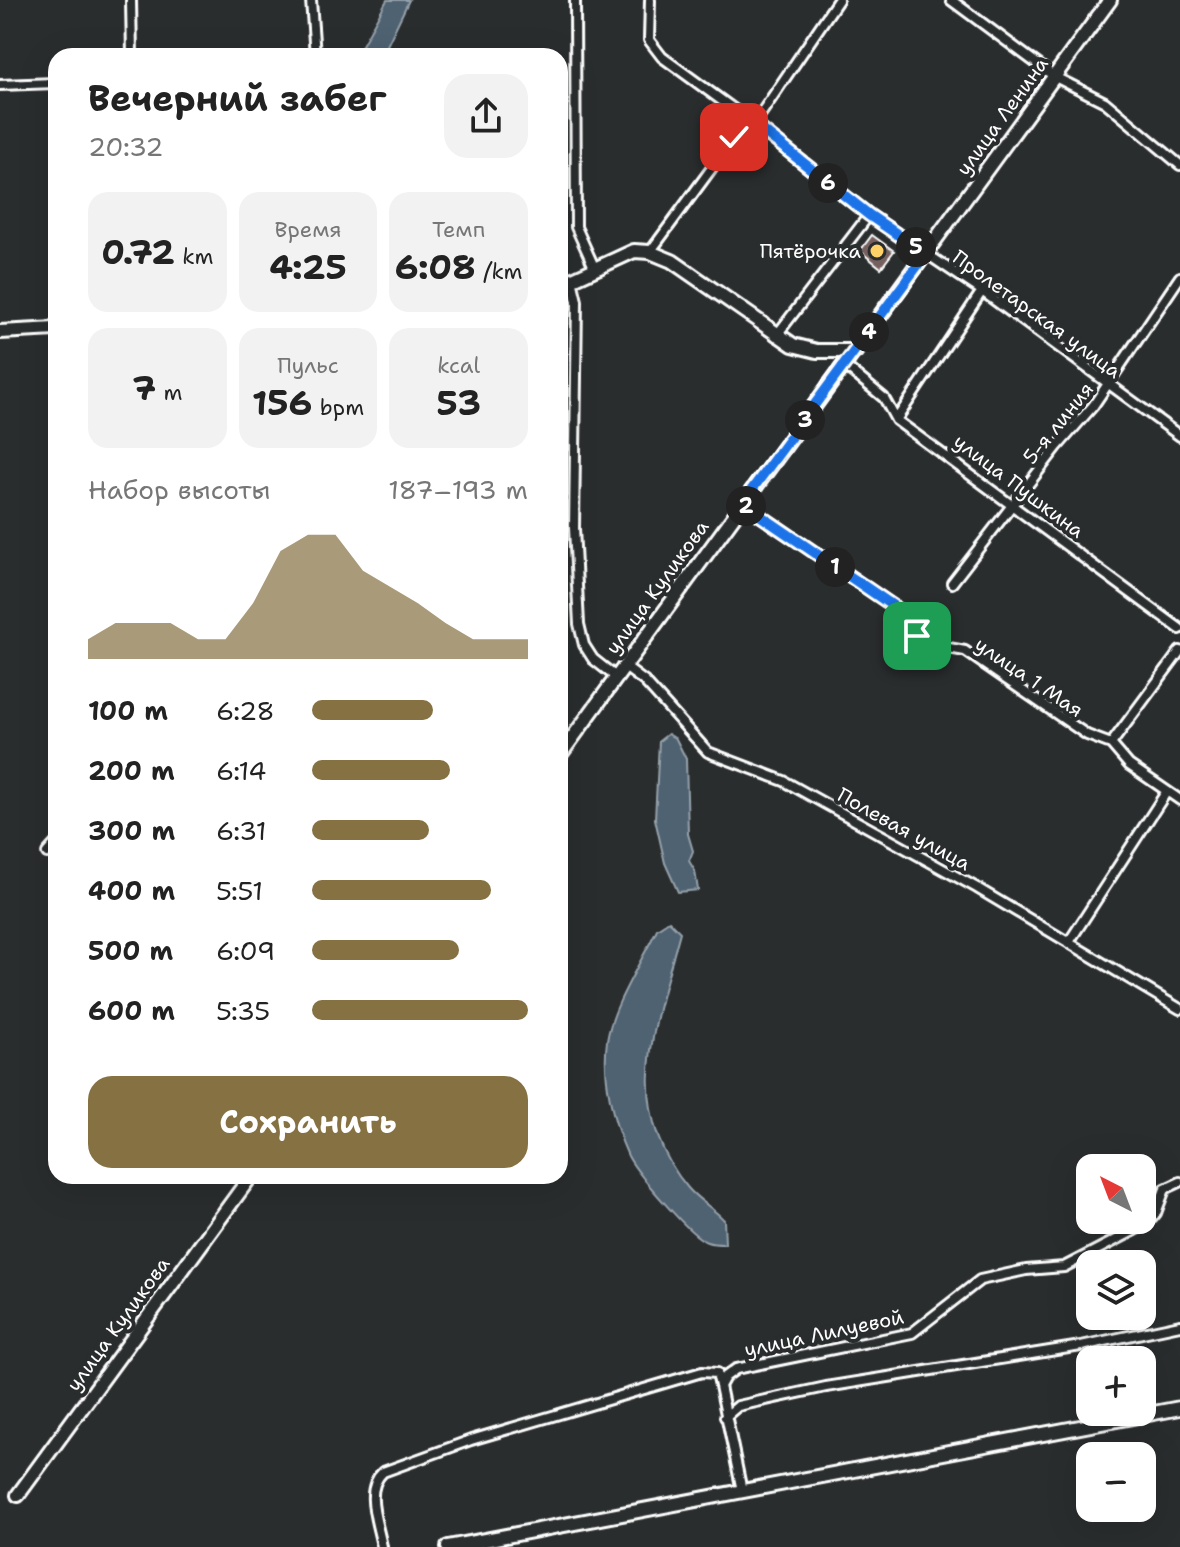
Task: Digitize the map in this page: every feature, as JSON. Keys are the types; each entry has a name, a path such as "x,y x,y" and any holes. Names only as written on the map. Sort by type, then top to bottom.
{"main road":[{"name":"улица Ленина","path":"856,351 1110,0"},
{"path":"568,281 634,251 650,252 672,261 776,336 801,348 856,351"},
{"path":"0,332 48,329"},
{"name":"улица Куликова","path":"568,744 856,351"},
{"name":"улица Куликова","path":"18,1495 245,1184"},
{"path":"448,1547 1180,1408"}],"street":[{"path":"131,0 132,48"},
{"path":"311,0 314,48"},
{"path":"575,0 576,227 594,267"},
{"name":"Пролетарская улица","path":"650,0 649,40 662,57 869,215 982,291 1180,436"},
{"path":"650,252 751,122 838,0"},
{"path":"951,0 1055,77 1105,102 1180,165"},
{"path":"0,85 48,83"},
{"path":"776,336 869,215"},
{"name":"5-я линия","path":"952,583 1010,505 1109,385 1145,325 1180,277"},
{"name":"Полевая улица","path":"568,285 577,301 574,528 579,624 584,645 593,659 645,682 708,752 784,781 977,888 1180,1009"},
{"path":"896,420 982,291"},
{"name":"улица Пушкина","path":"845,366 884,398 896,420 1180,629"},
{"name":"улица 1 Мая","path":"742,503 899,610 917,636 938,646 965,651 1087,735 1111,744 1129,765 1180,800"},
{"path":"1111,744 1180,651"},
{"path":"1069,942 1167,791"},
{"name":"улица Лилуевой","path":"720,1386 725,1377 736,1369 912,1333 980,1280 1026,1270 1064,1267 1147,1224 1156,1213 1165,1189 1180,1182"},
{"path":"725,1417 738,1406 826,1387 1081,1346 1180,1325"},
{"path":"382,1547 372,1491 374,1480 383,1472 471,1440 702,1372 717,1373 742,1491"}],"water":[{"path":"387,0 409,0 386,48 360,48"},
{"path":"668,734 676,739 686,759 688,834 693,851 689,861 695,871 698,890 678,892 665,863 655,819 659,741"},
{"path":"669,921 680,932 654,1031 649,1095 655,1126 667,1157 688,1188 724,1220 725,1244 709,1243 699,1238 641,1175 628,1156 610,1100 606,1055 610,1027 657,929"}],"building":[{"name":"Пятёрочка","path":"872,235 894,251 881,268 860,251"}],"place":[{"name":"Пятёрочка","path":"877,251"}],"route":[{"path":"734,137 748,119 869,215 926,254 742,503 899,610 917,636"}]}
